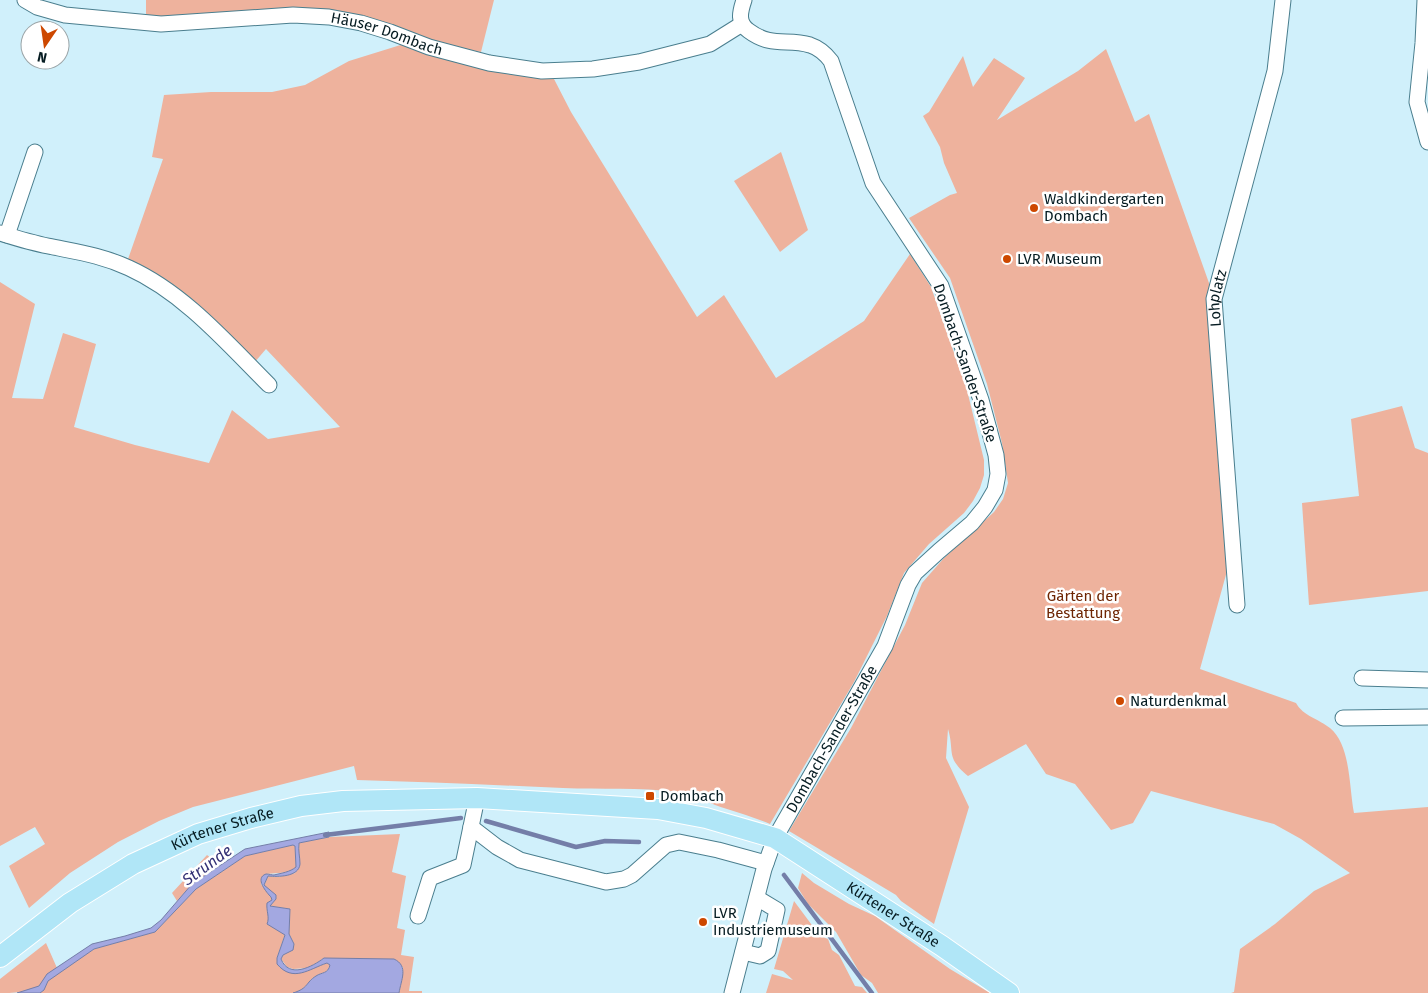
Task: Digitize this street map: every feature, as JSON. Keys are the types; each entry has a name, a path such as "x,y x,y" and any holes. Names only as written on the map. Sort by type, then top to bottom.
{"main road":[{"name":"Kürtener Straße","path":"0,958 70,904 133,864 198,834 300,806 343,801 477,798 681,812 721,821 776,838 942,946 1009,993"}],"street":[{"name":"Häuser Dombach","path":"25,0 37,7 65,15 161,24 293,15 329,17 360,22 429,47 489,63 542,71 594,68 639,62 710,44 742,24"},
{"path":"742,24 741,11 744,0"},
{"name":"Lohplatz","path":"1237,605 1214,299 1275,71 1283,0"},
{"path":"1425,0 1423,43 1417,97 1428,142"},
{"name":"Dombach-Sander-Straße","path":"742,24 746,29 762,39 771,42 808,44 818,48 832,61 874,183 941,286 981,400 996,455 998,474 995,490 985,507 972,523 915,573 908,585 885,646 776,838"},
{"path":"35,152 3,234 48,246 90,253 128,267 152,280 186,305 269,385"},
{"path":"1362,678 1428,680"},
{"path":"1343,718 1428,717"},
{"path":"418,916 430,878 462,865 477,798"},
{"path":"471,828 497,847 520,860 606,882 624,879 632,875 666,846 679,842 766,863"},
{"path":"732,993 766,863 776,838"},
{"path":"743,952 760,956 768,951 777,910 757,898"}],"green space":[{"path":"146,0 494,0 481,52 437,44 359,19 146,18"},
{"path":"407,43 427,52 507,74 554,79 571,112 697,317 724,295 776,378 864,321 910,254 931,287 967,390 984,460 984,475 980,488 964,513 929,544 904,573 887,616 854,682 770,824 677,792 357,780 354,766 193,807 159,821 118,842 70,873 29,908 9,866 45,844 35,827 0,846 0,282 35,304 12,398 43,399 63,333 96,344 74,427 135,445 209,463 232,410 268,439 340,427 266,349 254,363 127,262 163,159 152,157 164,95 211,92 272,92 305,85 349,61"},
{"name":"Gärten der Bestattung","path":"1106,49 1135,122 1149,114 1209,283 1227,571 1200,669 1296,703 1307,714 1330,728 1337,736 1346,756 1354,813 1428,807 1428,993 1231,993 1234,992 1240,949 1275,924 1314,891 1350,873 1301,839 1274,824 1151,791 1133,823 1111,830 1075,784 1046,774 1026,744 968,776 953,759 948,729 946,758 969,807 934,924 901,901 896,895 789,831 851,728 905,625 922,583 944,558 994,512 1003,499 1008,483 1002,443 987,384 950,278 909,218 957,193 944,163 940,147 923,116 929,112 963,56 973,87 994,58 1025,78 997,120 1078,71"},
{"path":"781,152 808,230 780,252 734,181"},
{"path":"1402,406 1415,448 1428,453 1428,591 1309,605 1302,503 1359,496 1351,419"},
{"path":"400,834 392,872 406,876 397,928 405,930 401,955 414,957 409,991 422,991 422,993 399,993 403,967 324,958 309,968 293,969 287,967 281,959 283,955 293,949 294,944 289,934 290,909 270,906 276,899 264,886 268,876 278,877 295,873 300,864 298,856 299,843 329,837"},
{"path":"295,846 296,867 291,872 266,874 261,884 272,900 267,906 269,920 285,934 277,958 277,964 288,972 301,972 327,963 330,964 327,971 316,976 302,990 293,993 40,993 47,981 94,949 155,932 196,889 245,856"},
{"path":"207,855 220,865 192,884 177,901 172,893"},
{"path":"802,873 814,883 849,904 875,916 950,969 990,993 878,993 872,983 861,975 836,932 808,904 798,888"},
{"path":"794,901 820,936 828,939 832,950 839,955 855,986 862,987 867,993 766,993 772,974 793,980 783,971 774,969"},
{"path":"46,943 57,968 37,988 21,992 0,993 0,979"}],"water":[{"path":"329,832 329,837 299,843 300,864 296,872 287,875 268,876 264,885 276,895 276,899 270,906 290,909 289,934 294,944 293,950 283,955 281,959 289,969 295,970 307,968 324,958 394,959 399,962 403,969 399,993 293,993 302,989 316,976 326,971 330,965 327,963 295,974 283,970 277,964 277,958 285,935 267,924 267,903 272,900 262,886 261,879 266,874 280,874 296,867 295,846 293,845 245,856 196,889 155,932 94,949 48,981 44,990 40,993 17,993 39,986 47,974 92,944 151,928 161,920 192,884 245,849"}],"waterway":[{"name":"Strunde","path":"325,835 461,818"},
{"name":"Strunde","path":"486,821 576,847 605,841 639,842"},
{"name":"Strunde","path":"784,875 872,993"}],"place":[{"name":"Waldkindergarten Dombach","path":"1034,208"},
{"name":"LVR Museum","path":"1007,259"},
{"name":"Naturdenkmal","path":"1120,701"},
{"name":"Dombach","path":"650,796"},
{"name":"LVR Industriemuseum","path":"703,922"}]}
